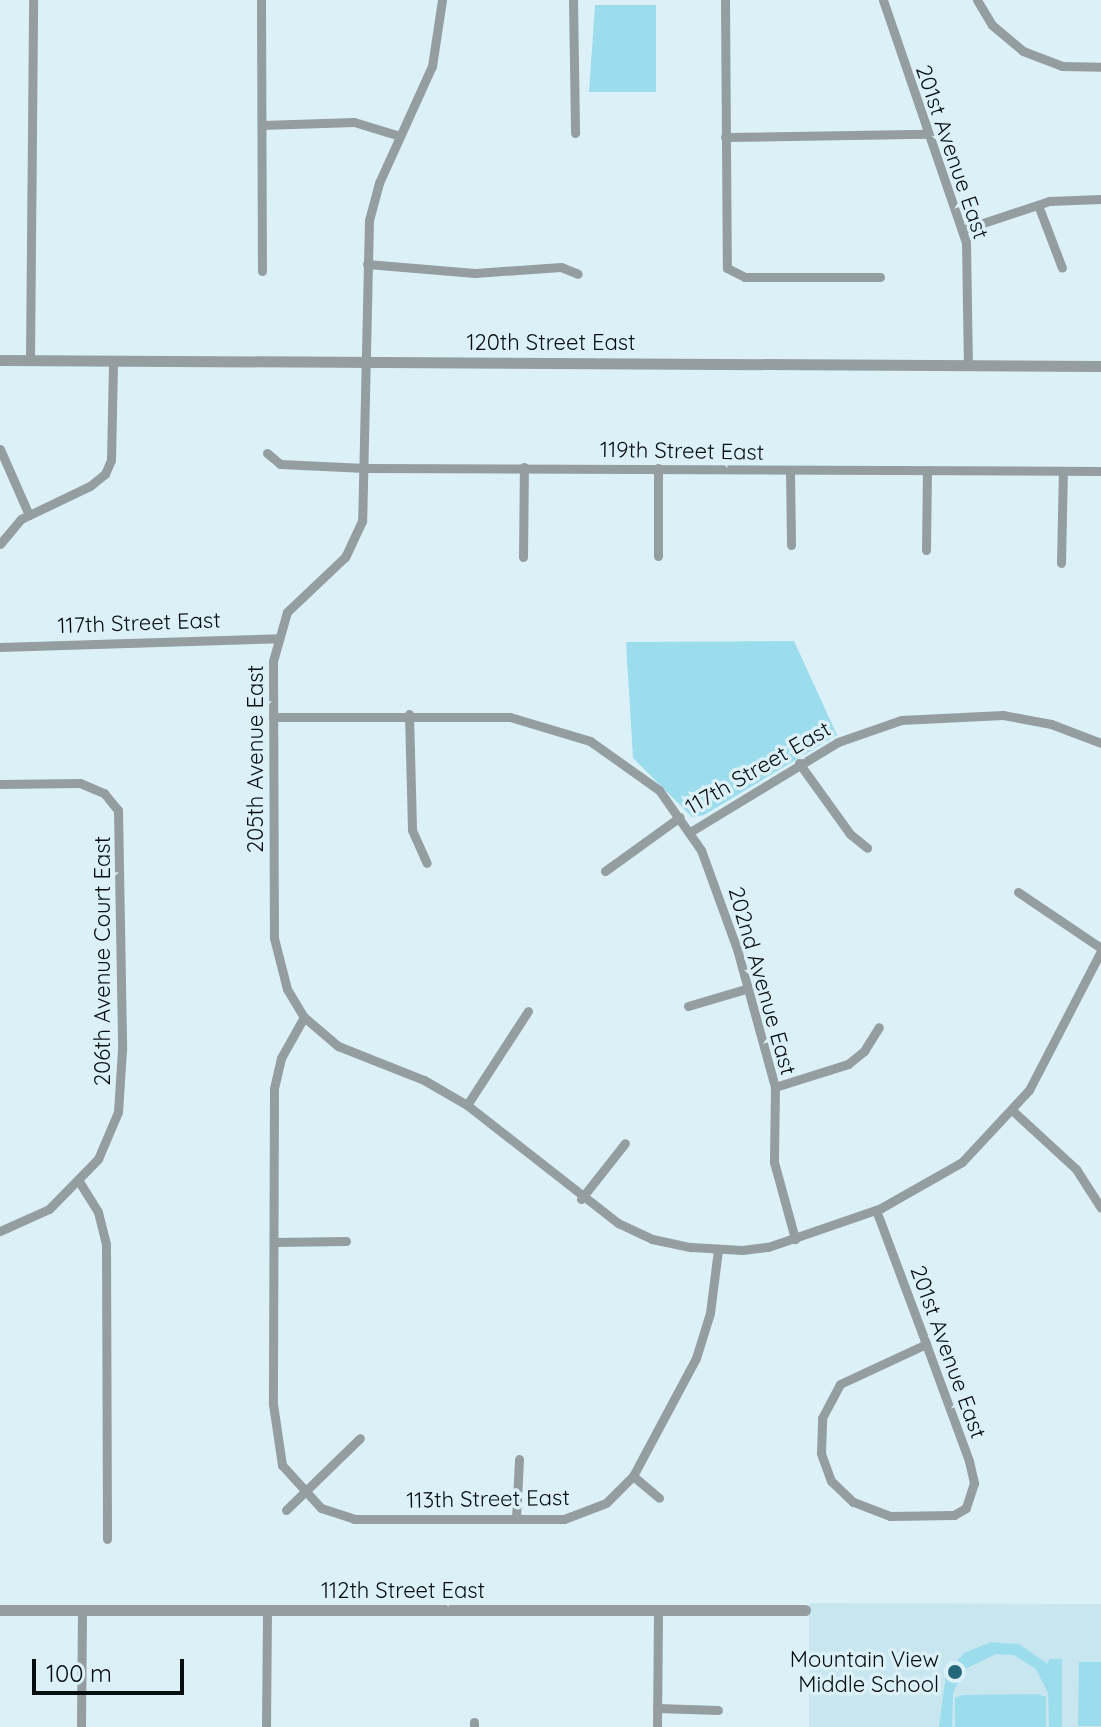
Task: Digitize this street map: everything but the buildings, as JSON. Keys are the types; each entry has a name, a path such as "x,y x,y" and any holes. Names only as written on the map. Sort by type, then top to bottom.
{"street":[{"path":"30,360 33,0"},
{"path":"261,0 262,271"},
{"name":"205th Avenue East","path":"304,1017 287,989 274,938 273,717 279,638 299,595 352,547 365,507 367,264 372,208 432,66 442,0"},
{"path":"573,0 575,133"},
{"path":"725,0 725,258 730,273 745,277 880,277"},
{"name":"201st Avenue East","path":"883,0 962,230 970,283 968,365"},
{"path":"977,0 999,32 1038,59 1072,68 1101,67"},
{"path":"262,125 354,122 400,136"},
{"path":"725,137 927,134"},
{"path":"962,230 1038,205 1101,199"},
{"path":"1038,205 1062,268"},
{"path":"367,264 475,273 561,267 578,274"},
{"name":"120th Street East","path":"0,360 1101,366"},
{"path":"0,544 11,528 29,515 90,486 108,467 113,361"},
{"path":"0,449 29,515"},
{"name":"119th Street East","path":"267,453 280,464 365,468 1101,471"},
{"path":"523,557 524,467"},
{"path":"658,468 658,556"},
{"path":"926,550 927,470"},
{"path":"790,471 791,545"},
{"path":"1061,563 1063,471"},
{"name":"117th Street East","path":"0,647 279,638"},
{"path":"409,714 412,830 427,863"},
{"name":"117th Street East","path":"273,717 499,716 570,733 634,767 690,832 799,763 863,732 938,715 1017,717 1101,743"},
{"path":"799,763 867,848"},
{"name":"206th Avenue Court East","path":"0,784 80,783 112,801 122,823 121,1097 111,1133 80,1183"},
{"path":"605,871 680,817"},
{"name":"202nd Avenue East","path":"690,832 717,888 749,988 775,1087 774,1162 795,1239"},
{"path":"304,1493 278,1455 274,1089 281,1058 304,1017 338,1046 424,1080 467,1105 581,1199 652,1239 718,1250 795,1239 876,1210 962,1162 1013,1111 1037,1078 1101,950 1018,892"},
{"path":"688,1006 749,988"},
{"path":"467,1105 528,1011"},
{"path":"775,1087 848,1064 864,1051 879,1027"},
{"path":"1013,1111 1065,1157 1101,1208"},
{"path":"581,1199 625,1143"},
{"path":"0,1231 36,1217 80,1183 98,1212 106,1244 107,1539"},
{"name":"201st Avenue East","path":"876,1210 926,1344 972,1469 974,1489 966,1508 954,1515 920,1518 863,1508 831,1481 821,1453 823,1411 840,1384 926,1344"},
{"path":"274,1242 346,1241"},
{"path":"659,1498 633,1476 696,1358 710,1313 718,1250"},
{"path":"286,1510 360,1438"},
{"path":"516,1519 519,1459"},
{"name":"113th Street East","path":"304,1493 321,1508 354,1519 564,1519 586,1513 614,1498 633,1476"},
{"name":"112th Street East","path":"0,1610 805,1610"},
{"path":"657,1727 658,1610"},
{"path":"81,1727 82,1611"},
{"path":"266,1727 267,1612"},
{"path":"657,1708 718,1710"}],"shaded area":[{"path":"595,5 656,5 656,92 589,92"},
{"path":"794,641 837,735 704,815 692,817 633,758 626,642"},
{"name":"Mountain View Middle School","path":"809,1603 1101,1604 1101,1727 809,1727"},
{"path":"991,1642 1019,1644 1048,1664 1049,1659 1062,1659 1062,1727 1049,1727 1048,1693 1036,1669 1014,1655 996,1654 965,1669 953,1693 952,1727 939,1727 946,1674 964,1653"},
{"path":"1079,1662 1101,1662 1101,1726 1078,1726"},
{"path":"1038,1694 1046,1697 1046,1727 955,1727 955,1698 963,1695"}],"place":[{"name":"Mountain View Middle School","path":"955,1672"}]}
